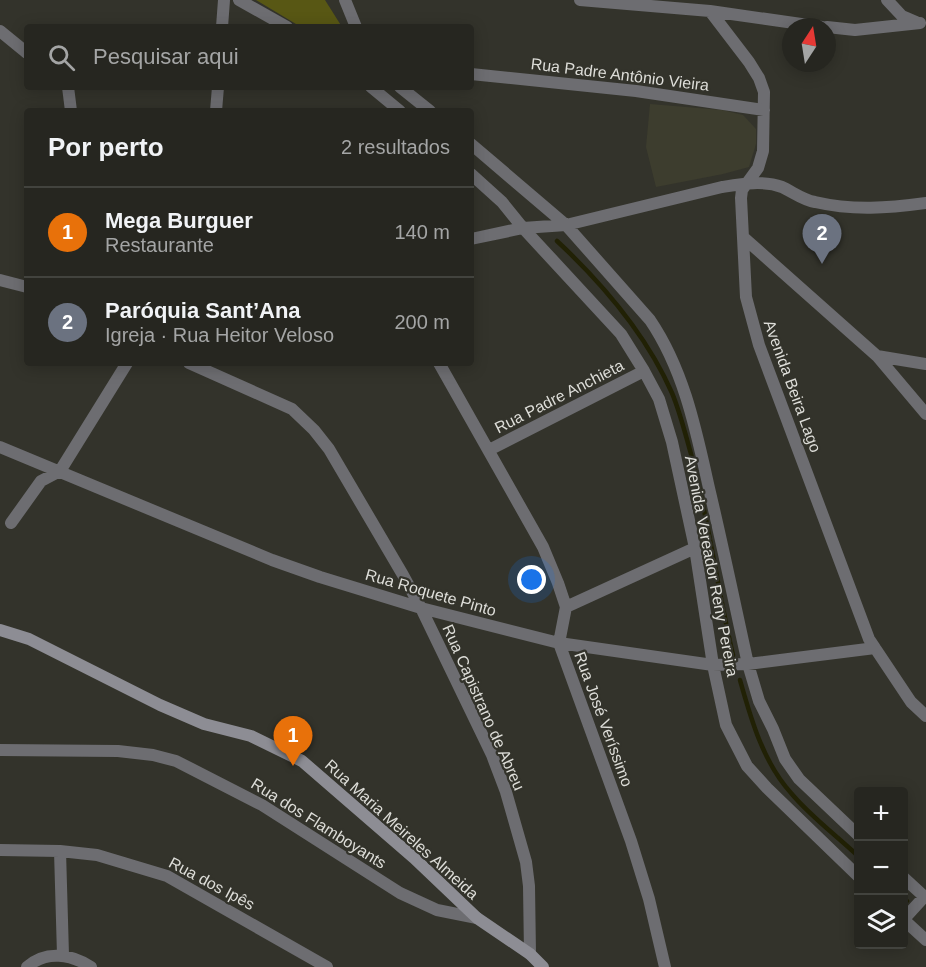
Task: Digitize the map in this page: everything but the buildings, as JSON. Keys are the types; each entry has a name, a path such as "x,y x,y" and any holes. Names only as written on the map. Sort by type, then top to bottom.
{"street":[{"path":"222,24 224,0"},
{"path":"239,0 282,24"},
{"path":"580,0 710,11 782,21"},
{"path":"887,0 902,16 923,22"},
{"path":"347,1 355,24"},
{"name":"Avenida Beira Lago","path":"710,11 759,78 764,92 761,159 753,177 742,190 741,198 746,297 759,345 869,639 911,702 926,716"},
{"path":"836,28 855,30 923,22"},
{"path":"0,31 24,51"},
{"name":"Rua Padre Antônio Vieira","path":"474,74 636,91 764,110"},
{"path":"68,90 71,108"},
{"path":"216,108 218,90"},
{"path":"375,90 396,108"},
{"path":"404,90 426,108"},
{"name":"Avenida Vereador Reny Pereira","path":"474,147 566,225 650,320 673,358 696,429 748,664 759,702 785,759 799,779 854,832"},
{"name":"Avenida Vereador Reny Pereira","path":"474,177 502,202 523,228 621,334 644,371 658,399 672,442 695,548 713,665 726,725 747,766 854,872"},
{"path":"474,238 523,228 566,225 746,183 764,183 781,187 812,202 860,209 926,203"},
{"path":"744,237 877,356 926,414"},
{"path":"0,280 24,286"},
{"path":"877,356 926,364"},
{"path":"11,523 41,481 60,471 125,366"},
{"name":"Rua Capistrano de Abreu","path":"196,366 292,409 300,415 329,449 421,608 492,755 507,792 528,876 530,954"},
{"path":"441,366 543,547 566,608 695,548"},
{"name":"Rua Padre Anchieta","path":"489,450 644,371"},
{"name":"Rua Roquete Pinto","path":"0,447 272,560 320,577 421,608 559,643 713,665 748,664 875,648"},
{"name":"Rua José Veríssimo","path":"566,608 559,643 631,841 649,899 665,967"},
{"name":"Rua Maria Meireles Almeida","path":"0,630 29,639 160,705 204,723 252,736 302,762 414,858 477,918 530,954 543,967"},
{"name":"Rua dos Flamboyants","path":"0,750 118,751 153,755 176,761 262,805 400,893 437,910 477,918"},
{"name":"Rua dos Ipês","path":"0,850 60,851 98,855 167,876 327,967"},
{"path":"60,851 63,955"},
{"path":"908,883 925,898 908,915"},
{"path":"908,924 926,940"},
{"path":"27,967 46,957 63,955 91,967"}],"shaded area":[{"path":"256,0 325,0 340,24 296,24"},
{"path":"650,104 722,110 743,115 756,129 756,144 749,167 656,187 646,147"}],"waterway":[{"path":"557,241 607,292 622,311 650,350 672,393 697,479 733,655"},
{"path":"740,680 765,754 781,781 807,810 854,852"}],"place":[{"name":"Paróquia Sant’Ana","path":"822,264"},
{"name":"Mega Burguer","path":"293,766"}]}
